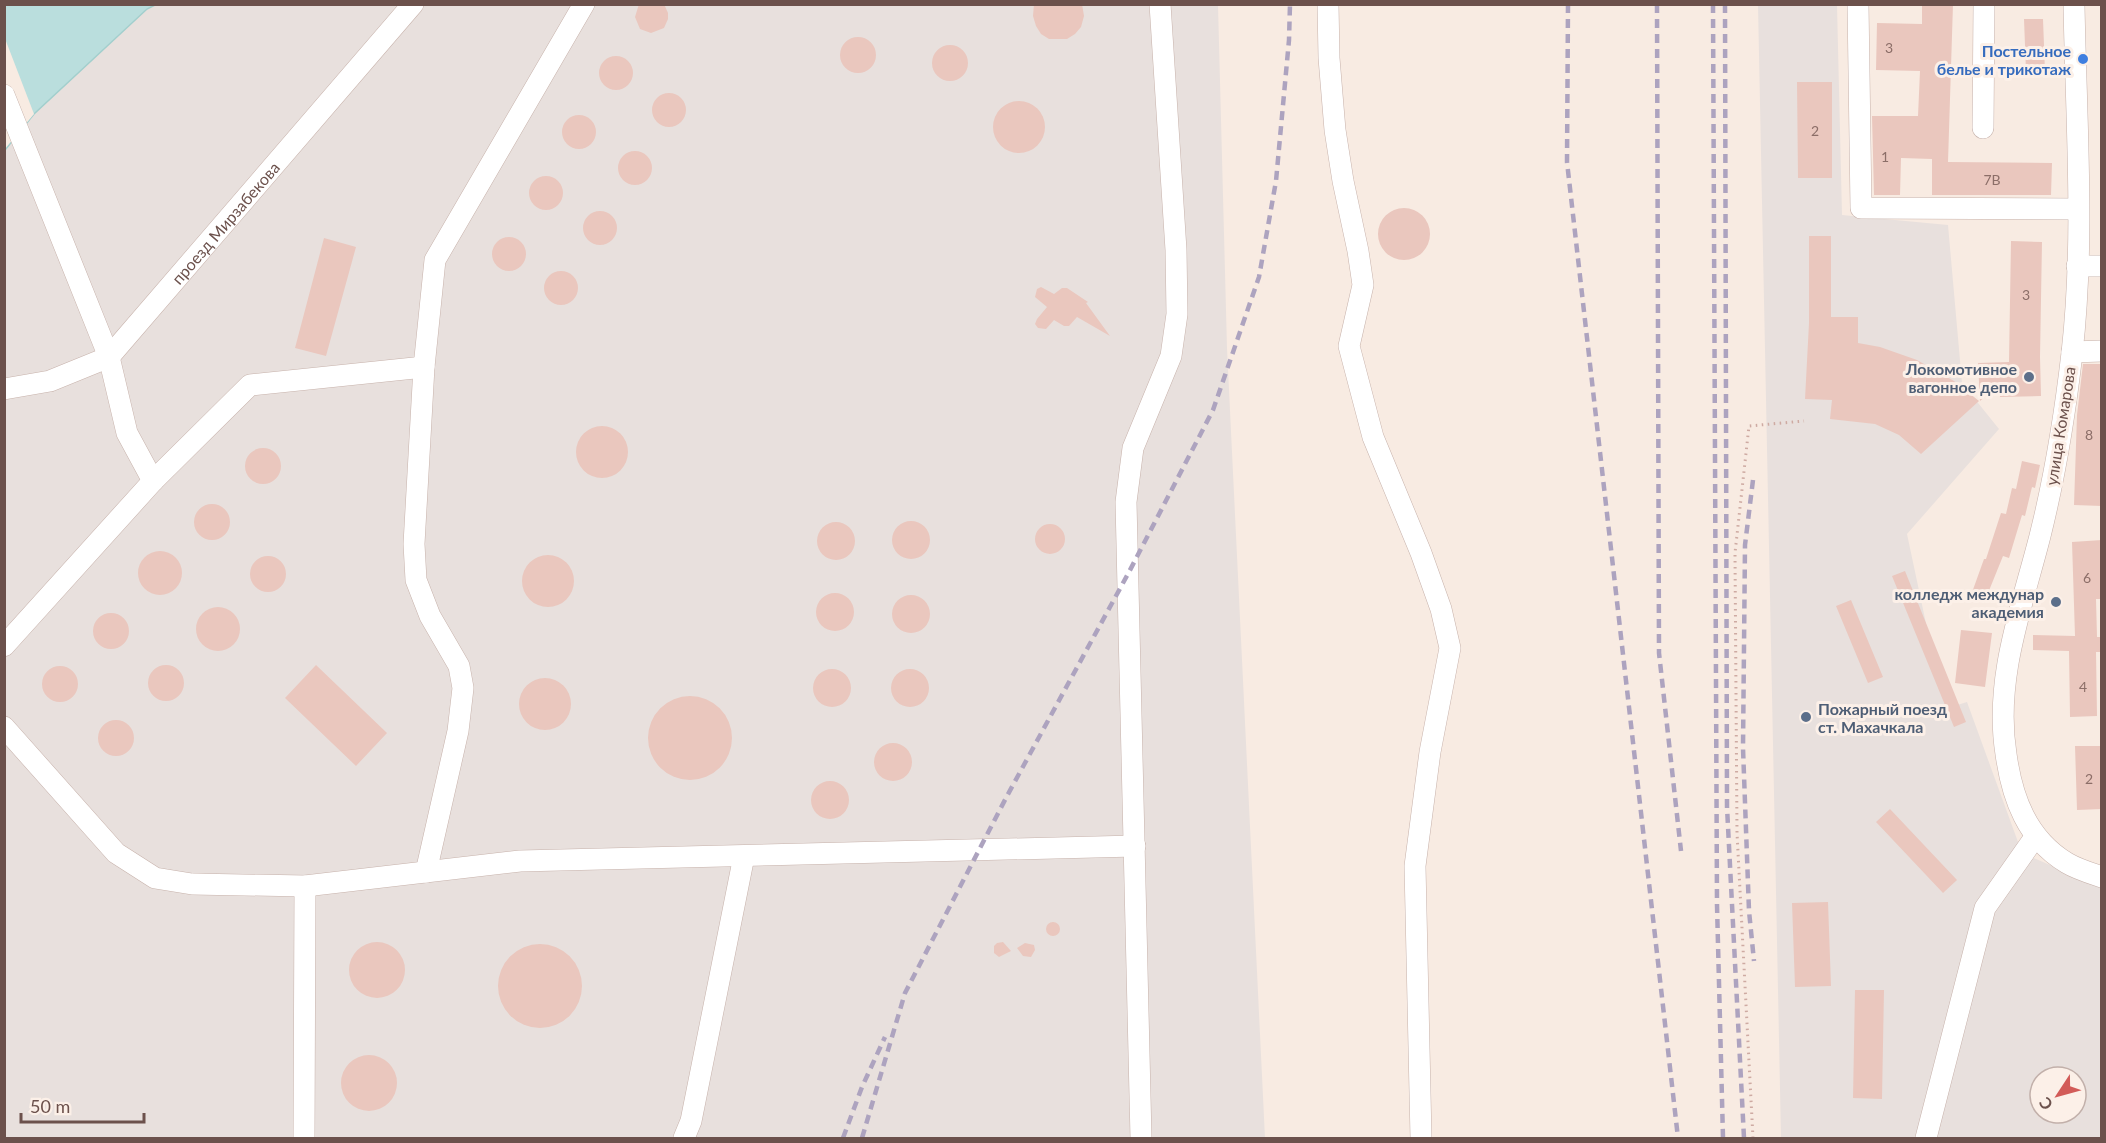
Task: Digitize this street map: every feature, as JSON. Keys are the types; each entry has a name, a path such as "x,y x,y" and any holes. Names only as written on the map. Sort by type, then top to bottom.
{"street":[{"name":"проезд Мирзабекова","path":"4,389 50,381 109,357 413,4"},
{"path":"426,872 458,731 463,688 459,666 430,616 416,580 414,544 424,367 435,260 584,4"},
{"path":"1141,1138 1126,502 1133,448 1171,356 1178,314 1160,4"},
{"path":"1328,4 1329,58 1335,130 1363,285 1349,346 1373,437 1421,553 1441,609 1450,648 1430,752 1415,866 1421,1138"},
{"path":"1858,4 1861,208 2078,209"},
{"path":"1983,128 1984,4"},
{"name":"улица Комарова","path":"2035,837 2014,797 2005,752 2002,710 2008,654 2053,482 2072,352 2078,209 2074,4"},
{"path":"4,95 109,357 126,433 153,481"},
{"path":"2077,266 2102,266"},
{"path":"2072,352 2102,351"},
{"path":"4,646 153,481 250,385 424,367"},
{"path":"4,727 116,853 155,878 192,885 304,886 519,861 1135,846"},
{"path":"1926,1138 1985,908 2035,837 2067,863 2102,877"},
{"path":"684,1138 691,1121 744,856"},
{"path":"304,886 304,1138"}],"path":[{"path":"1753,1138 1737,833 1736,553 1749,426 1804,421"}],"shaded area":[{"path":"155,4 1218,5 1227,348 1265,1138 5,1138 5,150 34,114"},
{"path":"1758,5 1837,5 1842,215 1948,225 1962,383 1999,429 1907,534 1931,647 1954,706 1967,702 2022,853 2101,887 2101,1138 1781,1138"}],"water":[{"path":"5,5 155,5 147,9 34,114 5,150"}],"pier":[{"path":"4,36 34,114 4,150"}],"building":[{"path":"639,4 664,4 668,19 664,28 651,33 640,29 635,17"},
{"path":"1034,4 1082,4 1084,16 1081,27 1067,39 1049,39 1041,34 1036,26 1033,16"},
{"path":"1922,4 1953,4 1948,162 2052,163 2051,195 1932,195 1932,159 1901,158 1900,195 1874,195 1872,116 1918,116 1920,71 1876,70 1877,23 1922,24"},
{"path":"2024,19 2043,19 2045,72 2026,72"},
{"path":"858,37 871,42 876,55 871,68 858,73 845,68 840,55 845,42"},
{"path":"950,45 963,50 968,63 963,76 950,81 937,76 932,63 937,50"},
{"path":"616,56 628,61 633,73 628,85 616,90 604,85 599,73 604,61"},
{"path":"1797,82 1832,82 1832,178 1798,178"},
{"path":"669,93 681,98 686,110 681,122 669,127 657,122 652,110 657,98"},
{"path":"1014,101 1024,101 1038,108 1045,127 1038,146 1024,153 1014,153 1004,149 997,142 993,132 993,122 997,112 1004,105"},
{"path":"579,115 591,120 596,132 591,144 579,149 567,144 562,132 567,120"},
{"path":"635,151 647,156 652,168 647,180 635,185 623,180 618,168 623,156"},
{"path":"546,176 558,181 563,193 558,205 546,210 534,205 529,193 534,181"},
{"path":"1399,208 1409,208 1423,215 1430,234 1423,253 1409,260 1399,260 1389,256 1382,249 1378,239 1378,229 1382,219 1389,212"},
{"path":"600,211 612,216 617,228 612,240 600,245 588,240 583,228 588,216"},
{"path":"1809,236 1831,236 1831,317 1858,317 1858,343 1880,347 1917,360 1954,381 1979,401 1921,454 1899,435 1875,424 1830,419 1832,400 1805,399 1809,323"},
{"path":"509,237 521,242 526,254 521,266 509,271 497,266 492,254 497,242"},
{"path":"324,238 356,247 326,356 295,348"},
{"path":"2011,241 2042,242 2041,396 2000,397 1999,384 1980,401 1978,363 2009,362"},
{"path":"561,271 573,276 578,288 573,300 561,305 549,300 544,288 549,276"},
{"path":"1041,287 1054,294 1062,288 1067,288 1088,302 1086,303 1110,336 1077,317 1069,326 1064,326 1054,320 1046,329 1038,328 1035,324 1037,319 1047,307 1035,297 1037,289"},
{"path":"2083,364 2102,364 2102,506 2074,505 2077,415"},
{"path":"597,426 607,426 616,430 624,438 628,452 624,466 616,474 607,478 597,478 588,474 580,466 576,457 576,447 580,438 588,430"},
{"path":"263,448 276,453 281,466 276,479 263,484 250,479 245,466 250,453"},
{"path":"2022,461 2040,465 2035,488 2032,487 2025,516 2022,515 2009,558 2003,556 1984,603 1970,598 2001,513 2006,514 2012,488 2016,489"},
{"path":"212,504 225,509 230,522 225,535 212,540 199,535 194,522 199,509"},
{"path":"911,521 924,527 930,540 924,553 911,559 898,553 892,540 898,527"},
{"path":"836,522 849,528 855,541 849,554 836,560 823,554 817,541 823,528"},
{"path":"1050,524 1056,525 1064,533 1064,545 1056,553 1050,554 1044,553 1036,545 1035,539 1036,533 1044,525"},
{"path":"2102,540 2102,599 2096,599 2097,637 2102,637 2102,652 2096,652 2097,716 2070,717 2069,651 2033,650 2033,635 2075,636 2072,542"},
{"path":"160,551 175,558 182,573 175,588 160,595 145,588 138,573 145,558"},
{"path":"543,555 553,555 562,559 570,567 574,581 570,595 562,603 553,607 543,607 534,603 526,595 522,586 522,576 526,567 534,559"},
{"path":"268,556 281,561 286,574 281,587 268,592 255,587 250,574 255,561"},
{"path":"1905,571 1966,722 1954,727 1892,576"},
{"path":"835,593 848,599 854,612 848,625 835,631 822,625 816,612 822,599"},
{"path":"911,595 924,601 930,614 924,627 911,633 898,627 892,614 898,601"},
{"path":"1851,600 1883,677 1868,683 1836,606"},
{"path":"218,607 233,614 240,629 233,644 218,651 203,644 196,629 203,614"},
{"path":"111,613 124,618 129,631 124,644 111,649 98,644 93,631 98,618"},
{"path":"1961,630 1992,633 1985,687 1955,683"},
{"path":"166,665 179,670 184,683 179,696 166,701 153,696 148,683 153,670"},
{"path":"316,665 387,733 356,766 285,698"},
{"path":"60,666 73,671 78,684 73,697 60,702 47,697 42,684 47,671"},
{"path":"832,669 845,675 851,688 845,701 832,707 819,701 813,688 819,675"},
{"path":"910,669 923,675 929,688 923,701 910,707 897,701 891,688 897,675"},
{"path":"540,678 550,678 559,682 567,690 571,704 567,718 559,726 550,730 540,730 531,726 523,718 519,709 519,699 523,690 531,682"},
{"path":"690,696 706,699 720,708 729,722 732,738 729,754 720,768 706,777 690,780 674,777 660,768 651,754 648,738 651,722 660,708 674,699"},
{"path":"116,720 129,725 134,738 129,751 116,756 103,751 98,738 103,725"},
{"path":"893,743 906,749 912,762 906,775 893,781 880,775 874,762 880,749"},
{"path":"2075,746 2102,746 2102,809 2077,810"},
{"path":"830,781 843,787 849,800 843,813 830,819 817,813 811,800 817,787"},
{"path":"1890,809 1957,880 1943,893 1876,822"},
{"path":"1828,902 1831,986 1795,987 1792,903"},
{"path":"1050,922 1056,922 1060,929 1056,936 1050,936 1046,932 1046,926"},
{"path":"377,942 388,944 397,950 403,959 405,970 403,981 397,990 388,996 377,998 366,996 357,990 351,981 349,970 351,959 357,950 366,944"},
{"path":"1003,942 1011,951 999,957 994,953 994,946"},
{"path":"1025,943 1034,945 1035,950 1031,957 1023,956 1017,948"},
{"path":"540,944 556,947 570,956 579,970 582,986 579,1002 570,1016 556,1025 540,1028 524,1025 510,1016 501,1002 498,986 501,970 510,956 524,947"},
{"path":"1855,990 1884,990 1882,1099 1853,1098"},
{"path":"369,1055 380,1057 389,1063 395,1072 397,1083 395,1094 389,1103 380,1109 369,1111 358,1109 349,1103 343,1094 341,1083 343,1072 349,1063 358,1057"}],"railway":[{"path":"862,1138 905,993 1007,796 1129,572 1213,410 1259,277 1276,181 1289,40 1290,4"},
{"path":"1568,4 1567,162 1678,1138"},
{"path":"1657,4 1659,653 1681,851"},
{"path":"1713,4 1717,905 1723,1138"},
{"path":"1725,4 1727,807 1744,1138"},
{"path":"1753,480 1745,545 1743,748 1749,911 1754,961"},
{"path":"843,1138 862,1087 885,1037"}],"place":[{"name":"Постельное белье и трикотаж","path":"2083,59"},
{"name":"Локомотивное вагонное депо","path":"2029,377"},
{"name":"колледж междунар академия","path":"2056,602"},
{"name":"Пожарный поезд ст. Махачкала","path":"1806,717"}]}
